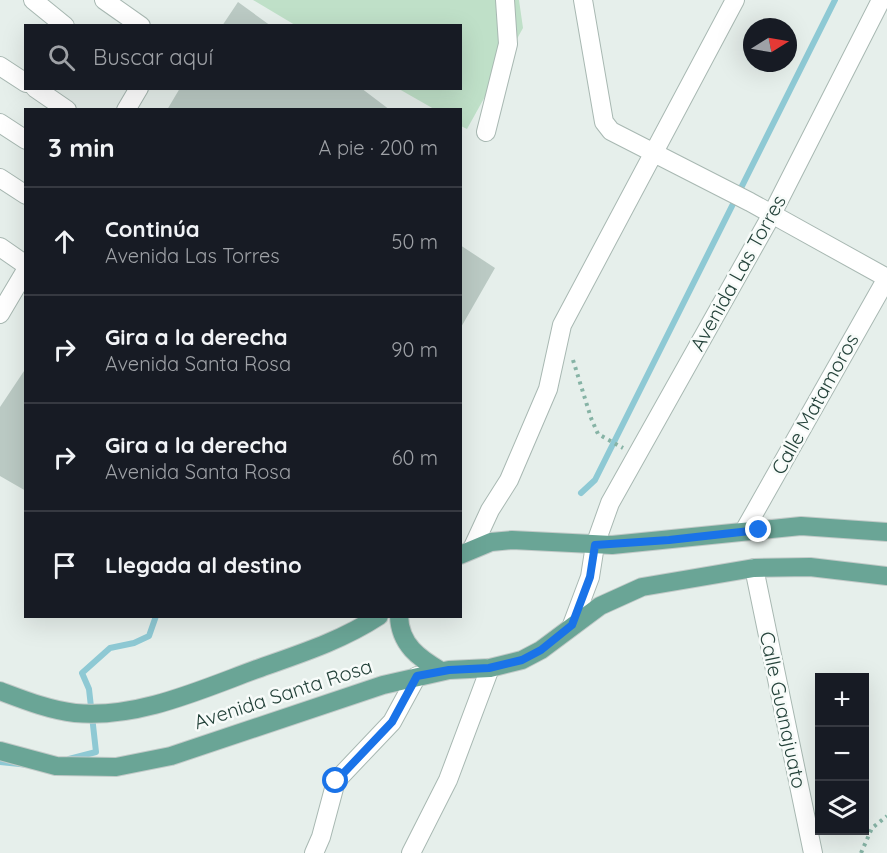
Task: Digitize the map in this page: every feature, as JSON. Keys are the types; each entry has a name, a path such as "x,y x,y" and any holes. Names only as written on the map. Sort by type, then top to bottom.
{"main road":[{"path":"466,552 512,540 595,545 669,540 801,526 887,532"},
{"name":"Avenida Santa Rosa","path":"0,751 56,766 116,767 171,756 383,685 417,676 441,671 489,668 522,660 541,650 600,606 642,587 754,568 810,567 887,576"},
{"name":"Avenida Santa Rosa","path":"0,691 34,704 75,713 128,710 191,693 343,638 376,618"},
{"path":"399,618 404,637 415,655 441,671"}],"street":[{"path":"33,0 63,24"},
{"path":"104,0 138,24"},
{"path":"486,132 508,44 505,0"},
{"path":"583,0 604,122 611,131 750,202 771,216 887,278"},
{"path":"466,552 509,480 548,389 562,325 735,0"},
{"name":"Avenida Las Torres","path":"595,545 610,502 771,216 881,0"},
{"path":"0,66 24,81"},
{"path":"38,90 64,108"},
{"path":"127,108 138,90"},
{"path":"0,123 24,139"},
{"path":"0,178 24,194"},
{"path":"0,247 24,264"},
{"path":"2,305 24,273"},
{"name":"Calle Matamoros","path":"744,531 887,278"},
{"path":"572,625 590,577 595,545"},
{"name":"Calle Guanajuato","path":"754,568 813,853"},
{"path":"411,853 448,780 489,668"},
{"path":"314,853 321,837 336,781 392,722 417,676"}],"path":[{"path":"562,325 598,434 636,455"},
{"path":"861,853 872,828 887,816"}],"green space":[{"path":"253,0 519,0 523,28 467,129 462,126 462,108 432,108 401,90 462,90 462,24 293,24"}],"building":[{"path":"238,2 268,24 223,24"},
{"path":"179,90 364,90 387,108 168,108"},
{"path":"462,246 495,268 462,326"},
{"path":"24,371 24,490 0,476 0,407"}],"waterway":[{"path":"581,493 595,480 835,0"},
{"path":"69,759 96,752 89,689 82,673 110,648 134,643 149,636 155,618"},
{"path":"0,762 29,765"}],"route":[{"path":"336,781 392,722 417,676 449,670 489,668 522,660 541,650 572,625 590,577 595,545 759,530"}]}
